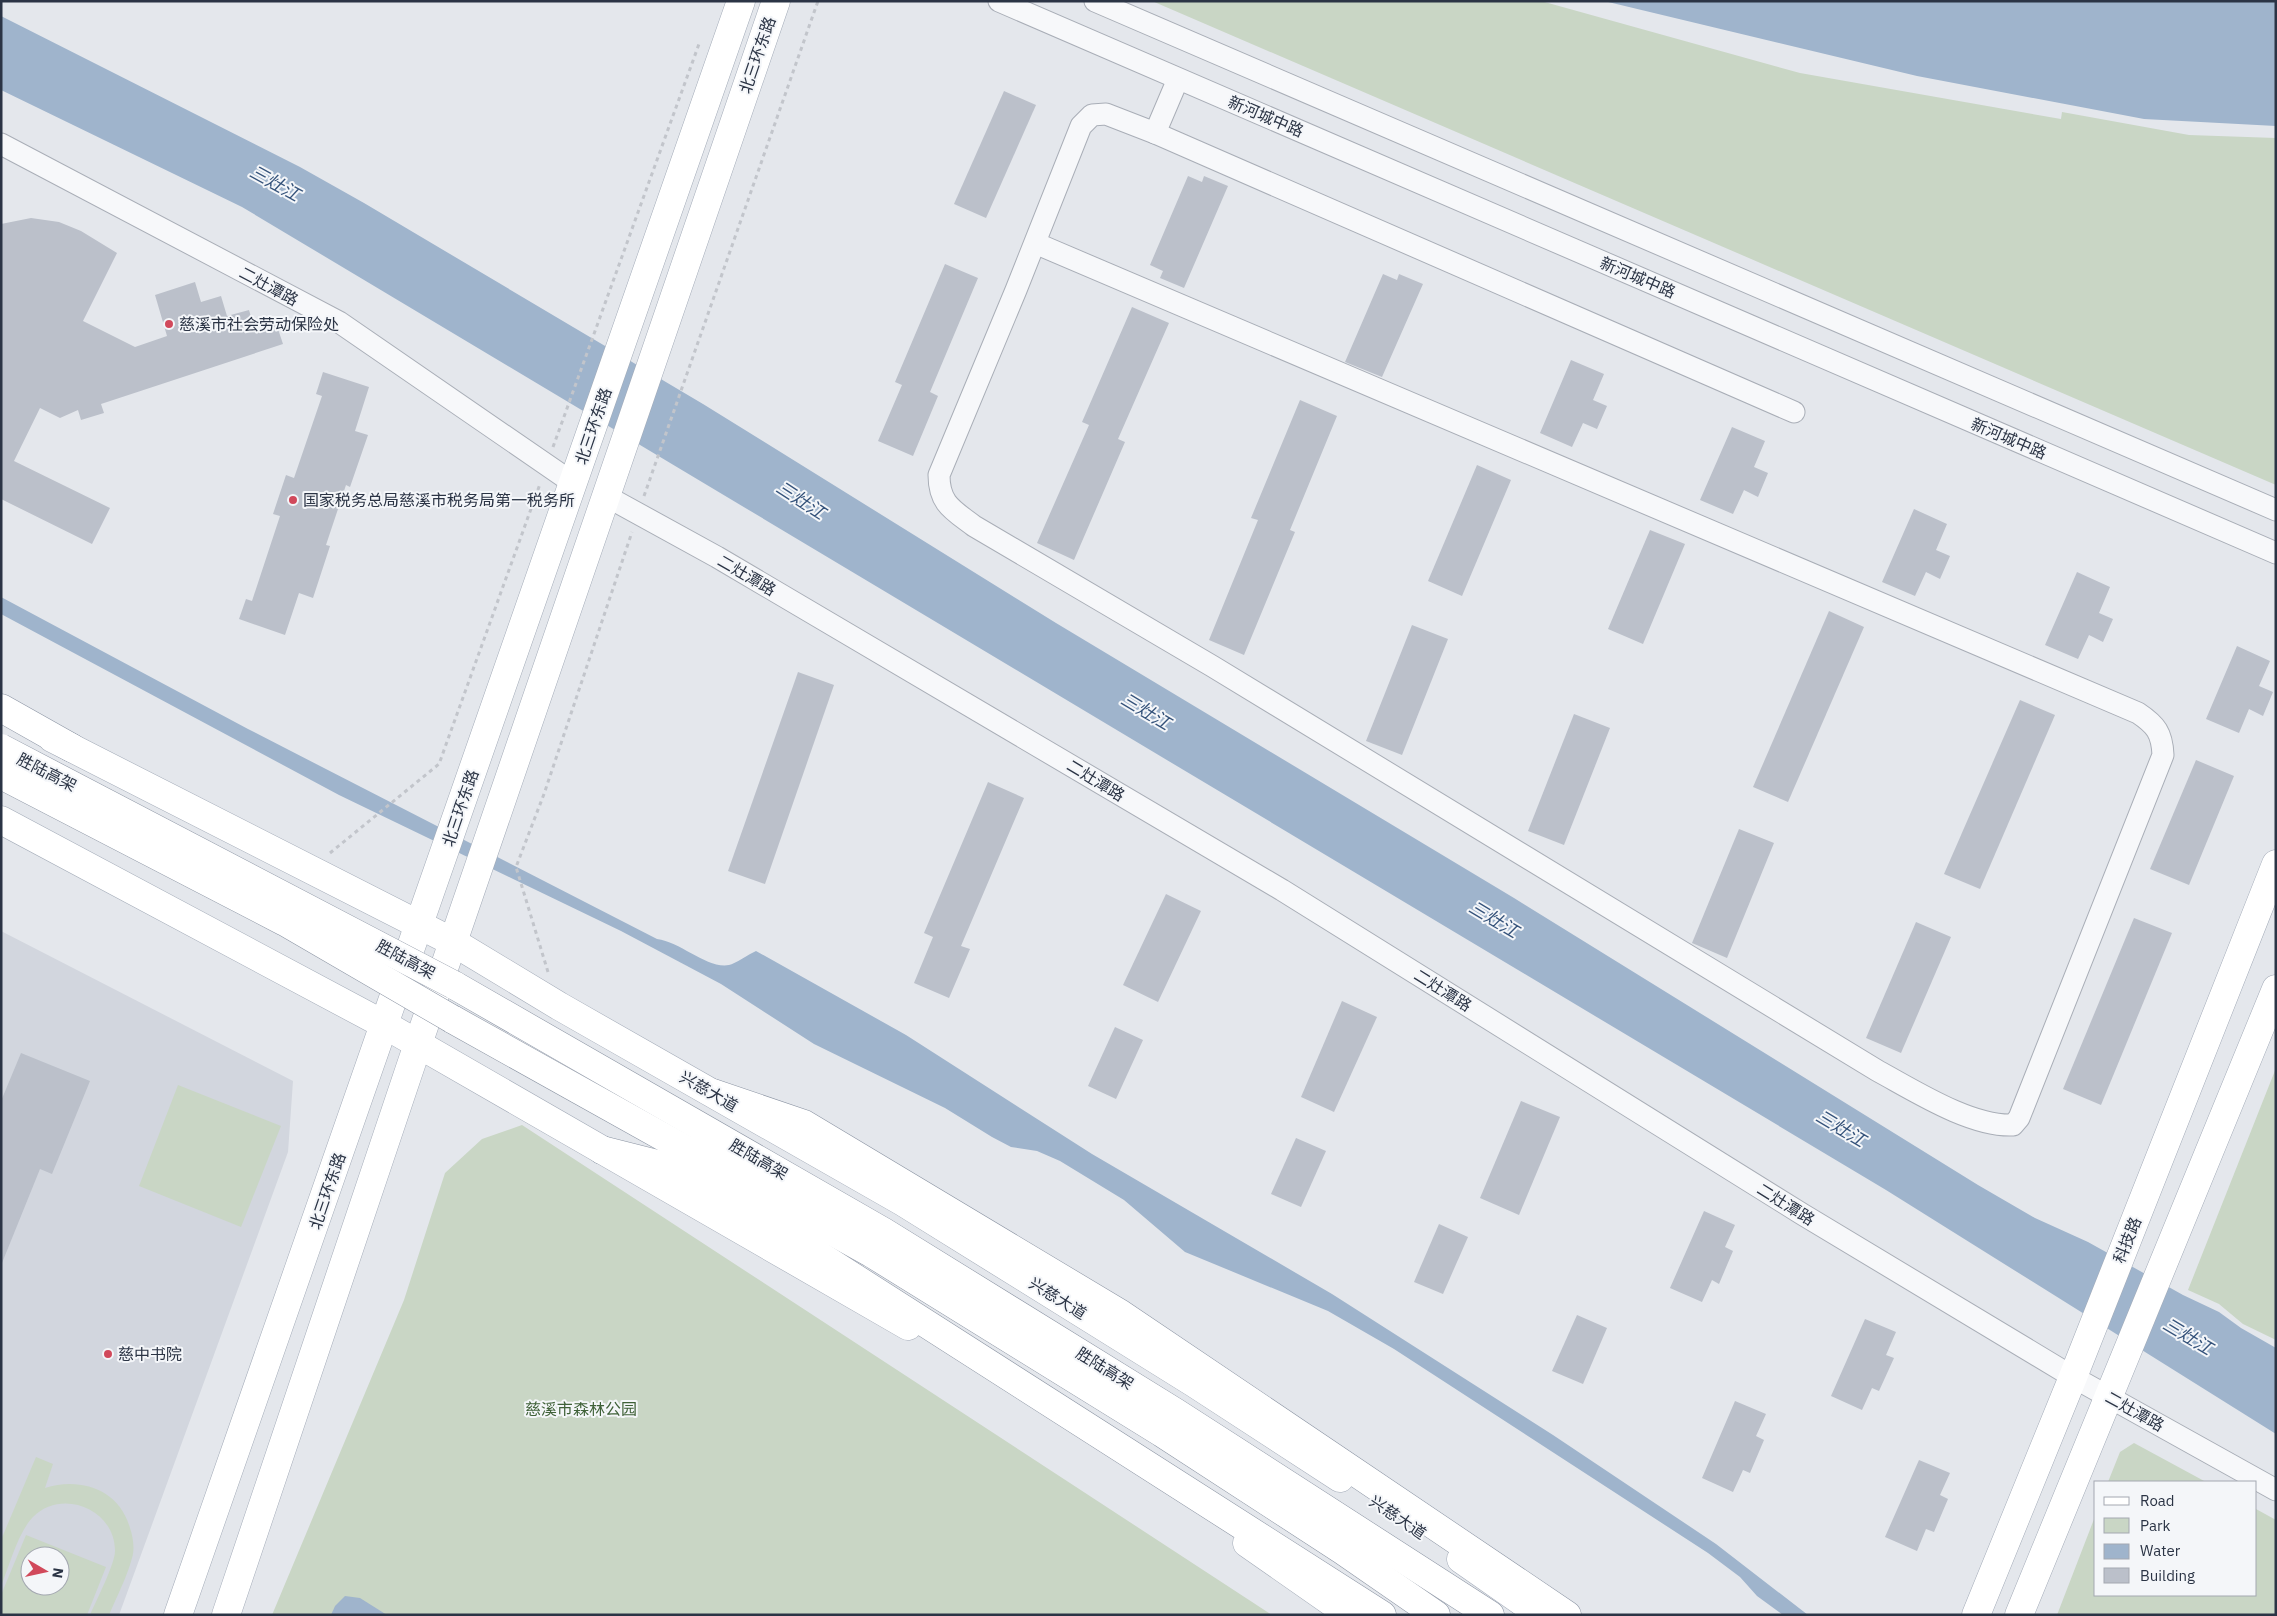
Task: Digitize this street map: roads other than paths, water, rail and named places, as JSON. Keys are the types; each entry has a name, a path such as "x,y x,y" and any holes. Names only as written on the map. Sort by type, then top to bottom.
{"main road":[{"name":"北三环东路","path":"178,1615 741,1"},
{"name":"北三环东路","path":"226,1615 418,1044 776,1"},
{"path":"1,708 72,748"},
{"path":"1,712 72,748"},
{"name":"胜陆高架","path":"1,748 454,985 884,1232 1175,1412 1490,1615"},
{"name":"兴慈大道","path":"72,748 453,942 559,1006 903,1202 1194,1383 1375,1500 1541,1615"},
{"name":"胜陆高架","path":"1,775 285,922 419,1001 871,1253 1170,1438 1342,1550 1436,1615"},
{"path":"1,820 385,1025 1060,1414 1350,1615"},
{"name":"科技路","path":"1976,1615 2073,1377 2276,864"},
{"path":"2019,1615 2276,989"},
{"path":"713,1093 804,1124 1121,1314 1567,1615"},
{"path":"602,1150 688,1172 1382,1615"}],"street":[{"name":"新河城中路","path":"1000,1 2276,553"},
{"path":"1095,1 2276,510"},
{"path":"1155,133 1178,78"},
{"path":"1035,243 2138,713 2152,723 2162,740 2162,755 2019,1118 2013,1125 2000,1125 1941,1106 1878,1070 1212,666 974,526 948,507 939,490 939,474 1035,243 1080,126 1092,115 1106,114 1155,133 1794,412"},
{"name":"二灶潭路","path":"1,144 339,322 573,483"},
{"name":"二灶潭路","path":"606,496 718,557 1282,890 1802,1214 2073,1377 2276,1490"}],"water":[{"path":"1604,1 2276,1 2276,126 2144,119 1917,76"},
{"name":"三灶江","path":"1,16 300,167 364,203 703,404 1056,623 1514,898 1978,1185 2035,1218 2088,1242 2183,1295 2219,1312 2241,1328 2276,1348 2276,1434 1886,1190 242,207 1,90"},
{"path":"1,597 248,729 657,939 666,941 712,963 721,965 732,964 756,951 906,1035 1092,1154 1332,1294 1553,1435 1716,1544 1808,1615 1783,1615 1757,1596 1740,1577 1708,1553 1394,1349 1328,1311 1185,1252 1124,1200 1060,1161 1037,1151 1011,1147 945,1108 814,1044 721,984 621,931 339,795 1,614"},
{"path":"345,1596 360,1598 387,1615 331,1615 335,1606"}],"place":[{"name":"慈溪市社会劳动保险处","path":"169,324"},
{"name":"国家税务总局慈溪市税务局第一税务所","path":"293,500"},
{"name":"慈中书院","path":"108,1354"}],"park label":[{"name":"慈溪市森林公园","path":"581,1409"}]}
